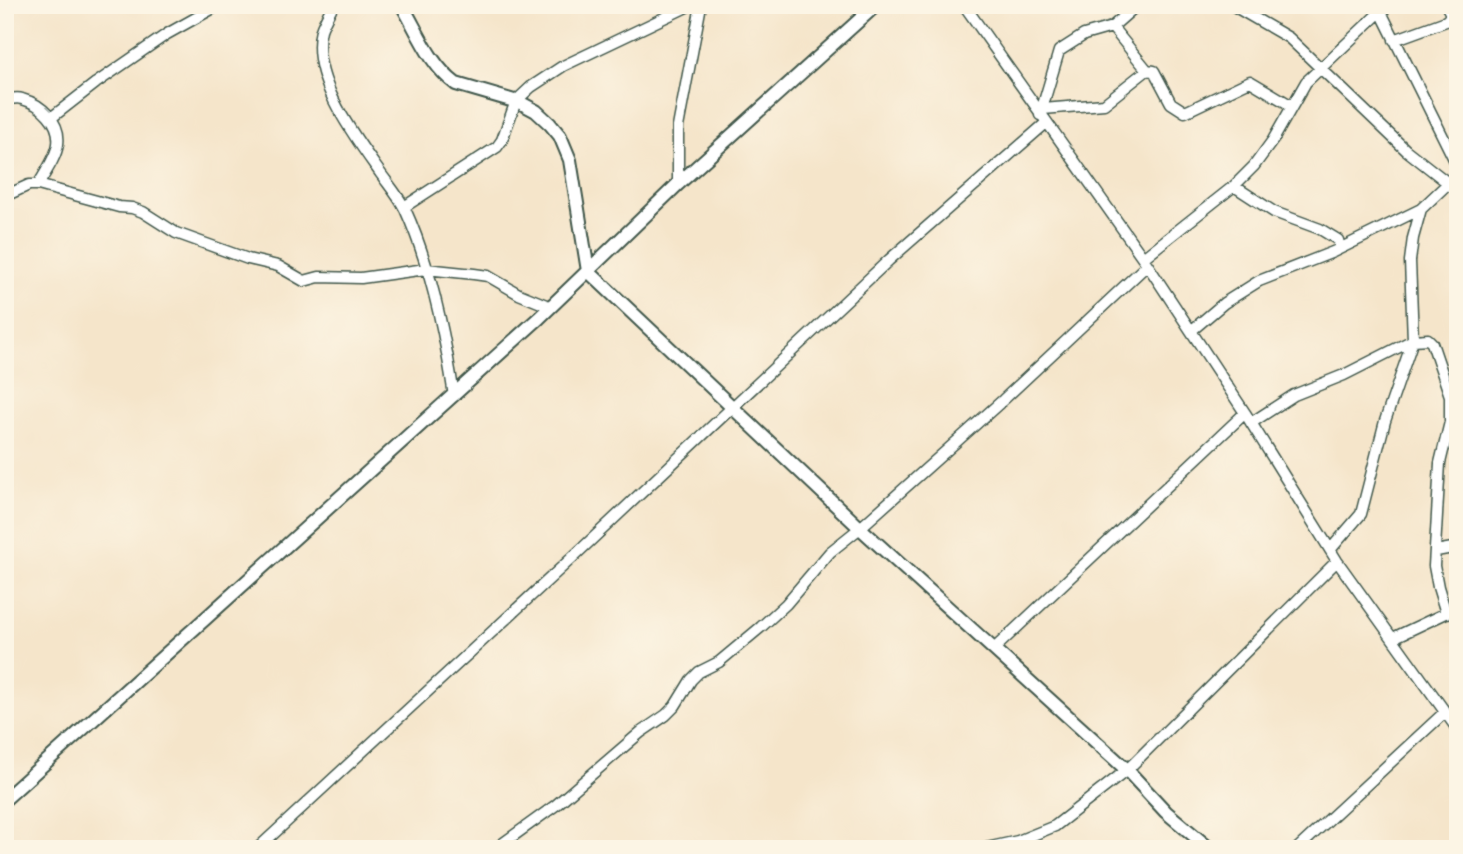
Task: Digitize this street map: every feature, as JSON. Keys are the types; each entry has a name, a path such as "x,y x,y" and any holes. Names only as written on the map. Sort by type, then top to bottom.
{"street":[{"path":"5,9 11,5"},
{"path":"51,118 167,34 219,5"},
{"path":"333,5 321,30 319,64 326,87 404,207 426,270 446,341 454,396"},
{"path":"402,5 436,64 447,77 456,84 516,101 536,111 560,136 570,160 588,271 860,528 1127,770 1166,812 1210,849"},
{"path":"404,207 497,147 516,101 531,87 563,66 691,5"},
{"path":"678,184 678,127 701,5"},
{"path":"5,799 454,396 678,184 876,5"},
{"path":"964,5 1145,262 1245,413 1337,561 1458,730"},
{"path":"1043,116 1059,51 1084,35 1112,27 1137,5"},
{"path":"1232,5 1289,38 1406,149 1448,183"},
{"path":"1394,40 1446,21 1450,12 1446,5"},
{"path":"495,849 556,805 641,732 666,715 699,672 719,662 761,628 786,604 830,552 860,528 1145,262 1234,186 1264,153 1306,82 1379,8 1458,167"},
{"path":"1112,27 1147,70 1154,71 1171,103 1185,113 1250,81 1292,106"},
{"path":"257,849 1043,116 1104,104 1147,70"},
{"path":"5,100 20,98 43,110 51,118 57,133 58,144 38,185"},
{"path":"1192,331 1224,303 1259,281 1340,248 1422,209 1458,174"},
{"path":"5,182 10,193 29,185 38,185 132,208 176,233 248,259 278,266 304,281 320,277 360,278 426,270 488,276 551,307"},
{"path":"1234,186 1274,212 1320,229 1336,238 1340,248"},
{"path":"1331,550 1361,514 1385,421 1413,340 1410,261 1413,238 1422,209"},
{"path":"1251,423 1294,395 1333,381 1413,340 1423,338 1432,343 1450,396 1454,423 1440,463 1436,517 1434,566 1446,613"},
{"path":"994,649 1245,413"},
{"path":"1436,551 1458,547"},
{"path":"982,849 1018,841 1055,826 1127,770 1337,561"},
{"path":"1393,638 1446,613 1458,611"},
{"path":"1297,849 1445,712"}]}
